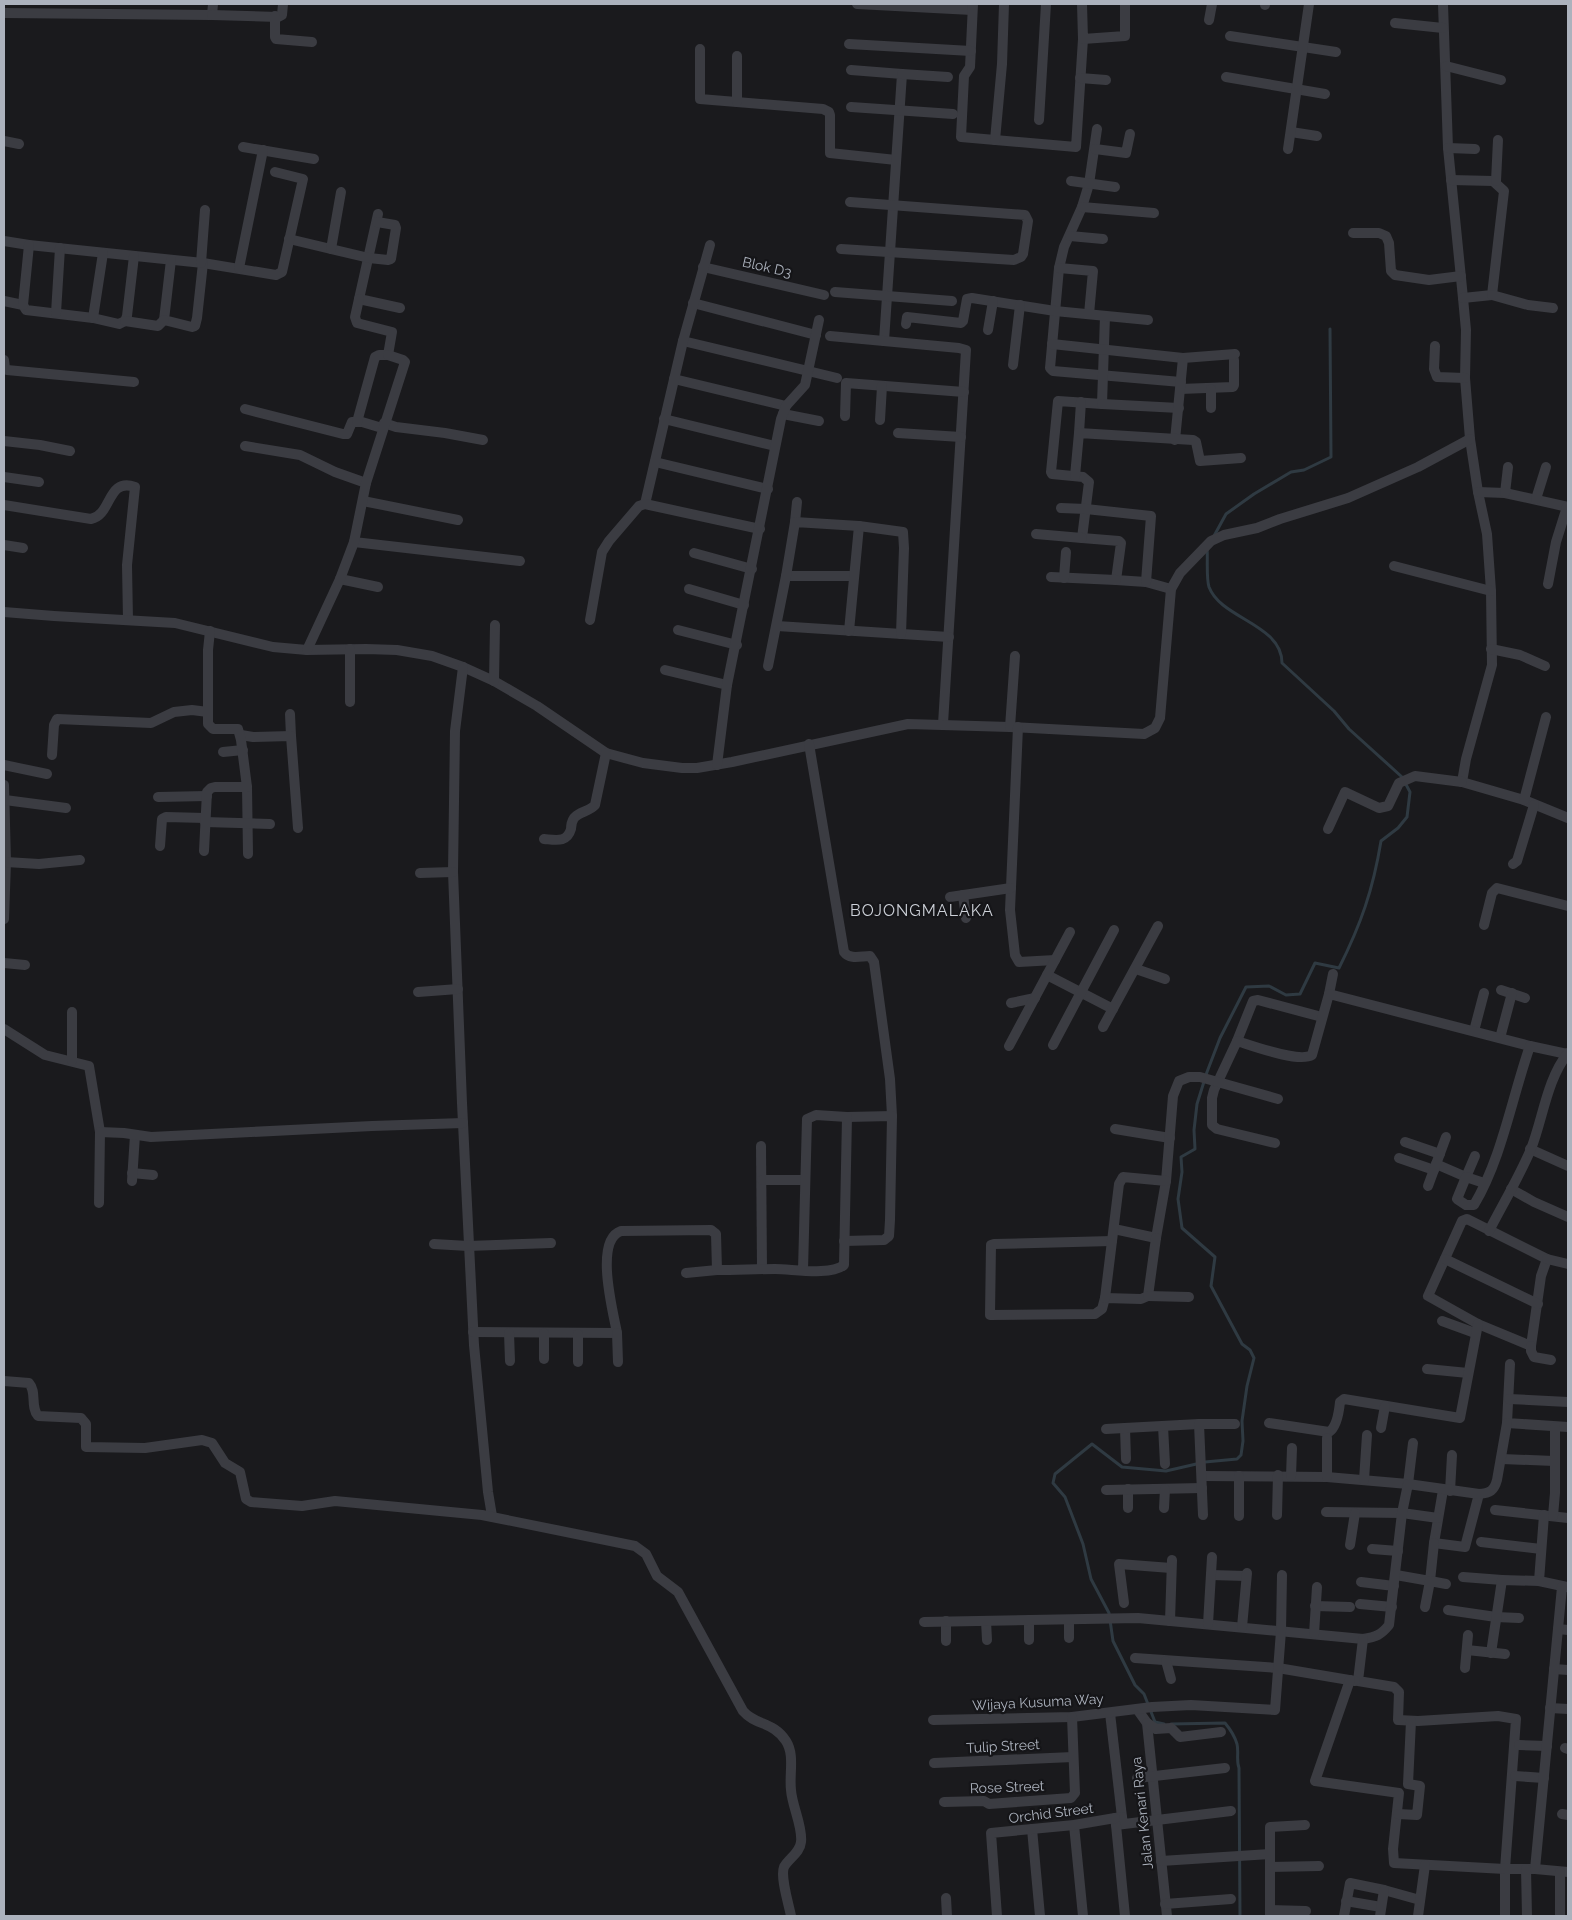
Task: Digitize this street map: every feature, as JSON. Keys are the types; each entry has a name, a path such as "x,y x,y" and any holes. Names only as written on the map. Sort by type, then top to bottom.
{"street":[{"path":"5,4 4,13 275,16 282,15 283,4"},
{"path":"212,4 212,15"},
{"path":"858,4 973,7 969,70 964,76 961,137 1076,147 1082,4"},
{"path":"995,140 1002,64 1004,4"},
{"path":"1039,120 1046,4"},
{"path":"1082,39 1125,36 1125,4"},
{"path":"1209,20 1212,4"},
{"path":"1288,149 1309,4"},
{"path":"1443,4 1448,148 1466,330 1465,378 1470,440 1487,534 1492,591 1492,665 1466,760 1462,782"},
{"path":"275,16 275,38 312,42"},
{"path":"1395,23 1443,28"},
{"path":"1230,36 1336,52"},
{"path":"849,44 971,51"},
{"path":"700,49 700,99 823,109 829,112 830,115 830,153 896,160"},
{"path":"737,102 738,56"},
{"path":"1446,66 1501,80"},
{"path":"851,70 948,76"},
{"path":"884,341 902,74"},
{"path":"1226,77 1325,94"},
{"path":"1080,78 1106,80"},
{"path":"851,107 953,114"},
{"path":"1052,344 1183,358 1234,357 1234,385 1233,387 1211,389 1053,371 1050,368 1052,344 1055,311 1064,247 1082,207 1089,184 1097,129"},
{"path":"1290,132 1317,136"},
{"path":"1095,149 1126,153 1130,134"},
{"path":"1492,295 1504,193 1496,181 1498,140"},
{"path":"4,141 18,144"},
{"path":"243,146 314,158"},
{"path":"1448,148 1475,149"},
{"path":"239,268 263,150"},
{"path":"4,241 202,263 276,275 280,274 303,179 275,172"},
{"path":"1451,180 1496,181"},
{"path":"1071,181 1114,187"},
{"path":"331,249 341,192"},
{"path":"841,249 1014,260 1021,258 1023,254 1028,220 1025,215 850,202"},
{"path":"1082,207 1154,213"},
{"path":"164,320 182,326 195,326 202,263 205,210"},
{"path":"289,239 369,258 385,260 391,259 395,225 377,218 369,258 355,317 357,323 392,332 388,355"},
{"path":"1353,233 1379,233 1386,236 1389,243 1391,271 1395,275 1429,280 1461,276"},
{"path":"1070,236 1103,239"},
{"path":"29,245 23,305 26,310 93,318 119,324 125,321 128,316 134,256"},
{"path":"645,504 683,341 710,245"},
{"path":"56,313 60,248"},
{"path":"93,318 103,253"},
{"path":"125,321 158,326 164,320 171,260"},
{"name":"Blok D3","path":"704,267 824,295"},
{"path":"1060,268 1094,271 1089,314"},
{"path":"835,292 952,301"},
{"path":"1463,298 1492,295 1528,305 1553,308"},
{"path":"908,316 960,323 963,321 967,299 972,298 1055,311 1148,320"},
{"path":"359,299 400,308"},
{"path":"988,330 993,300"},
{"path":"4,301 23,305"},
{"path":"693,303 816,335"},
{"path":"1013,365 1020,305"},
{"path":"1102,404 1105,316"},
{"path":"717,765 727,685 737,645 784,410 805,385 819,320"},
{"path":"830,336 965,348 962,437 943,724"},
{"path":"683,341 837,378"},
{"path":"1435,346 1434,370 1436,377 1465,378"},
{"path":"307,650 340,579 354,542 366,482 405,362 403,360 388,355 376,356 357,422"},
{"path":"1176,440 1183,358"},
{"path":"4,360 7,370 134,382"},
{"path":"674,379 819,421"},
{"path":"845,416 846,383 964,392"},
{"path":"880,420 882,386"},
{"path":"1211,389 1211,408"},
{"path":"1082,538 1089,482 1083,477 1052,474 1051,470 1058,401 1178,408"},
{"path":"1075,476 1081,402"},
{"path":"246,409 343,434 348,434 352,422 357,422 445,433 482,440"},
{"path":"664,419 776,446"},
{"path":"898,433 962,437"},
{"path":"1079,433 1195,441 1200,461 1241,458"},
{"path":"4,440 70,451"},
{"path":"4,612 175,623 256,644 307,650 397,650 432,656 494,681 537,706 606,753 643,763 675,767 697,768 717,765 908,724 1014,727 1139,734 1150,732 1155,728 1160,718 1171,589 1180,573 1211,541 1224,535 1257,528 1348,498 1418,467 1470,440"},
{"path":"245,446 300,455 335,472 366,482"},
{"path":"655,462 768,489"},
{"path":"1505,493 1508,467"},
{"path":"1536,499 1546,467"},
{"path":"4,477 39,482"},
{"path":"4,505 97,518 111,494 118,488 125,485 135,487 127,565 128,620"},
{"path":"1478,492 1505,493 1567,507 1556,542 1548,584"},
{"path":"362,501 458,520"},
{"path":"768,666 786,576 797,502"},
{"path":"590,620 602,552 639,506 645,504 760,529"},
{"path":"1061,508 1086,508 1151,516 1146,582"},
{"path":"795,522 859,526 900,531 904,534 901,634"},
{"path":"849,631 859,526"},
{"path":"1036,534 1121,543 1116,580"},
{"path":"354,542 520,561"},
{"path":"4,545 23,548"},
{"path":"1064,578 1066,552"},
{"path":"694,553 752,569"},
{"path":"1394,566 1492,591"},
{"path":"786,576 854,576"},
{"path":"1051,578 1146,582 1171,589"},
{"path":"340,579 378,587"},
{"path":"689,589 744,605"},
{"path":"494,681 496,625"},
{"path":"776,626 949,637"},
{"path":"678,630 737,645"},
{"path":"210,631 208,724 211,728 236,728 241,735 246,787 248,854"},
{"path":"350,649 350,702"},
{"path":"1491,650 1520,655 1545,666"},
{"path":"1015,656 1010,910 1015,955 1019,962 1055,960"},
{"path":"463,667 456,710 453,872 473,1332 488,1492 492,1516"},
{"path":"665,670 727,685"},
{"path":"52,755 54,725 57,719 152,723 174,712 192,710 208,712"},
{"path":"290,714 298,828"},
{"path":"1524,800 1546,717"},
{"path":"241,735 253,737 291,736"},
{"path":"813,743 844,952 847,956 851,957 870,956 874,962 890,1079 892,1116 890,1236 884,1240 844,1240"},
{"path":"223,752 243,750"},
{"path":"544,839 562,840 567,838 573,819 577,815 590,810 594,805 606,753"},
{"path":"4,765 47,774"},
{"path":"1328,828 1343,793 1347,792 1379,808 1384,807 1388,806 1399,783 1415,776 1462,782 1524,800 1568,818"},
{"path":"4,785 6,862 4,919"},
{"path":"204,851 207,792 211,788 246,787"},
{"path":"158,797 207,796"},
{"path":"4,800 66,808"},
{"path":"1514,864 1517,861 1534,804"},
{"path":"160,846 162,820 166,817 270,824"},
{"path":"6,862 39,864 80,860"},
{"path":"420,872 453,872"},
{"path":"950,897 1011,888"},
{"path":"1484,925 1492,892 1498,888 1568,906"},
{"path":"963,895 966,918"},
{"path":"1103,1027 1158,926"},
{"path":"1053,1045 1114,930"},
{"path":"1009,1046 1070,932"},
{"path":"4,963 25,965"},
{"path":"1136,968 1165,979"},
{"path":"1237,1041 1287,1056 1308,1058 1314,1052 1333,974"},
{"path":"1047,975 1113,1009"},
{"path":"418,992 458,989"},
{"path":"1501,990 1525,998"},
{"path":"1474,1031 1484,993"},
{"path":"1500,1038 1512,993"},
{"path":"1329,994 1530,1046 1568,1053 1554,1078 1530,1149 1489,1231"},
{"path":"1011,1003 1035,998"},
{"path":"1275,1143 1217,1129 1212,1125 1212,1098 1215,1081 1237,1041 1253,1001 1258,1000 1322,1018"},
{"path":"72,1012 72,1061"},
{"path":"4,1029 45,1054 87,1064 90,1068 100,1132 100,1203"},
{"path":"1475,1156 1457,1199 1466,1205 1474,1205 1499,1146 1530,1046"},
{"path":"1148,1296 1166,1181 1173,1096 1179,1081 1189,1077 1200,1078 1278,1099"},
{"path":"803,1270 806,1119 816,1115 847,1117 892,1116"},
{"path":"686,1272 762,1269 803,1270 840,1268 844,1265 847,1117"},
{"path":"100,1132 151,1138 463,1123"},
{"path":"1115,1130 1170,1138"},
{"path":"135,1135 132,1177 153,1175"},
{"path":"1428,1186 1446,1137"},
{"path":"1405,1142 1436,1163 1484,1183"},
{"path":"761,1146 762,1269"},
{"path":"1530,1149 1568,1166"},
{"path":"1398,1158 1436,1163"},
{"path":"1112,1241 991,1245 990,1314 1095,1314 1102,1309 1105,1298 1114,1229 1119,1184 1123,1177 1166,1181"},
{"path":"762,1180 805,1180"},
{"path":"1511,1189 1534,1202 1568,1217"},
{"path":"1476,1328 1428,1296 1462,1221 1471,1220 1546,1260 1568,1264"},
{"path":"1114,1229 1156,1238"},
{"path":"618,1362 617,1333 606,1261 610,1238 615,1233 621,1231 711,1230 716,1234 717,1270"},
{"path":"434,1244 468,1246 551,1243"},
{"path":"1445,1259 1538,1304"},
{"path":"1546,1260 1541,1276 1531,1346 1534,1357 1551,1360"},
{"path":"1105,1298 1189,1297"},
{"path":"1442,1322 1476,1328 1531,1346"},
{"path":"1269,1423 1329,1432 1333,1430 1342,1400 1460,1418 1476,1328"},
{"path":"473,1332 617,1333"},
{"path":"509,1333 510,1361"},
{"path":"544,1333 544,1359"},
{"path":"578,1334 578,1362"},
{"path":"1201,1466 1239,1476 1327,1477 1408,1484 1479,1494 1489,1493 1494,1489 1502,1459 1507,1423 1510,1364"},
{"path":"1427,1369 1468,1373"},
{"path":"4,1380 26,1382 32,1386 34,1410 38,1416 81,1418 86,1424 86,1447 145,1448 202,1440 209,1441 225,1463 240,1472 246,1499 251,1502 302,1506 335,1501 492,1516 616,1544 635,1546 646,1554 658,1576 678,1592 743,1711 753,1719 769,1725 780,1733 787,1742 790,1752 792,1800 802,1837 799,1849 784,1868 783,1878 791,1916"},
{"path":"1509,1399 1568,1402"},
{"path":"1381,1428 1385,1406"},
{"path":"1507,1423 1568,1427"},
{"path":"1199,1424 1203,1515"},
{"path":"1106,1429 1235,1424"},
{"path":"1163,1426 1165,1464"},
{"path":"1539,1581 1541,1549 1555,1493 1555,1427"},
{"path":"1125,1428 1126,1459"},
{"path":"1364,1480 1367,1435"},
{"path":"1327,1438 1327,1477"},
{"path":"924,1622 1138,1618 1314,1634 1364,1638 1375,1637 1382,1634 1389,1625 1412,1443"},
{"path":"1291,1476 1292,1448"},
{"path":"1426,1607 1438,1518 1446,1490 1452,1455"},
{"path":"1502,1459 1554,1462"},
{"path":"1277,1515 1278,1475"},
{"path":"1239,1476 1240,1516"},
{"path":"1106,1490 1202,1488"},
{"path":"1128,1489 1128,1508"},
{"path":"1164,1508 1165,1489"},
{"path":"1434,1542 1465,1547 1479,1494"},
{"path":"1495,1510 1568,1518"},
{"path":"1326,1512 1402,1513 1438,1518"},
{"path":"1350,1546 1354,1513"},
{"path":"1481,1542 1541,1549"},
{"path":"1372,1549 1398,1551"},
{"path":"1208,1624 1212,1557"},
{"path":"1124,1603 1119,1564 1172,1564 1170,1621"},
{"path":"1211,1575 1246,1574 1242,1627"},
{"path":"1396,1574 1446,1584"},
{"path":"1278,1668 1282,1575"},
{"path":"1463,1577 1539,1581 1565,1587 1563,1630 1554,1669 1544,1778 1531,1869 1527,1916"},
{"path":"1491,1653 1502,1580"},
{"path":"1361,1582 1394,1586"},
{"path":"1314,1634 1317,1587"},
{"path":"1360,1604 1392,1607"},
{"path":"1315,1606 1350,1607"},
{"path":"1448,1610 1496,1617 1519,1618"},
{"path":"1029,1620 1029,1640"},
{"path":"1069,1620 1069,1638"},
{"path":"946,1621 946,1641"},
{"path":"986,1621 987,1640"},
{"path":"1465,1668 1468,1635"},
{"path":"1364,1638 1354,1681 1315,1781 1399,1792 1393,1849 1394,1863 1564,1872 1563,1913"},
{"path":"1467,1650 1505,1654"},
{"path":"1134,1658 1278,1668 1394,1687 1399,1692 1398,1720 1411,1721 1498,1716 1516,1719 1505,1869 1505,1916"},
{"path":"1166,1661 1171,1679"},
{"name":"Wijaya Kusuma Way","path":"933,1720 1072,1717 1144,1708 1190,1705 1275,1710 1278,1668"},
{"path":"1554,1669 1568,1670"},
{"path":"1144,1708 1147,1723 1156,1729 1171,1728 1180,1736 1221,1732"},
{"path":"1550,1708 1568,1709"},
{"path":"1110,1713 1119,1821 1124,1916"},
{"path":"1072,1717 1073,1757"},
{"path":"1398,1814 1417,1815 1420,1786 1408,1784 1411,1721"},
{"name":"Jalan Kenari Raya","path":"1147,1723 1167,1916"},
{"path":"1519,1745 1547,1746"},
{"name":"Tulip Street","path":"934,1763 1073,1757"},
{"name":"Rose Street","path":"944,1802 984,1801 989,1804 1071,1798 1075,1793 1073,1757"},
{"path":"1137,1778 1225,1768"},
{"path":"1515,1776 1544,1778"},
{"name":"Orchid Street","path":"997,1916 990,1833 1119,1821 1158,1820 1231,1810"},
{"path":"1074,1825 1083,1916"},
{"path":"1305,1825 1270,1827 1270,1913 1306,1911"},
{"path":"1032,1829 1040,1916"},
{"path":"1161,1861 1270,1854"},
{"path":"1418,1916 1425,1865"},
{"path":"1270,1867 1319,1866"},
{"path":"1344,1916 1350,1883 1420,1900"},
{"path":"1346,1901 1380,1912 1384,1890"},
{"path":"946,1898 947,1916"},
{"path":"1166,1904 1231,1899"}],"waterway":[{"path":"1214,536 1226,514 1254,494 1291,472 1304,470 1331,457 1330,329"},
{"path":"1164,1724 1155,1722 1144,1694 1135,1685 1113,1641 1109,1613 1091,1579 1083,1544 1065,1497 1053,1483 1055,1474 1092,1444 1122,1467 1166,1471 1205,1462 1237,1459 1241,1455 1243,1441 1242,1421 1247,1386 1254,1358 1250,1350 1242,1344 1211,1286 1215,1257 1182,1228 1178,1199 1182,1172 1181,1157 1195,1149 1194,1130 1197,1104 1207,1072 1220,1038 1246,987 1269,986 1286,995 1300,994 1315,963 1339,968 1365,906 1381,841 1398,828 1407,817 1410,792 1402,777 1349,729 1334,711 1282,663 1279,650 1272,639 1262,630 1225,607 1216,598 1208,583 1207,548"},
{"path":"1171,1724 1225,1723 1236,1741 1239,1768 1240,1916"}],"district":[{"name":"BOJONGMALAKA","path":"922,910"}]}
